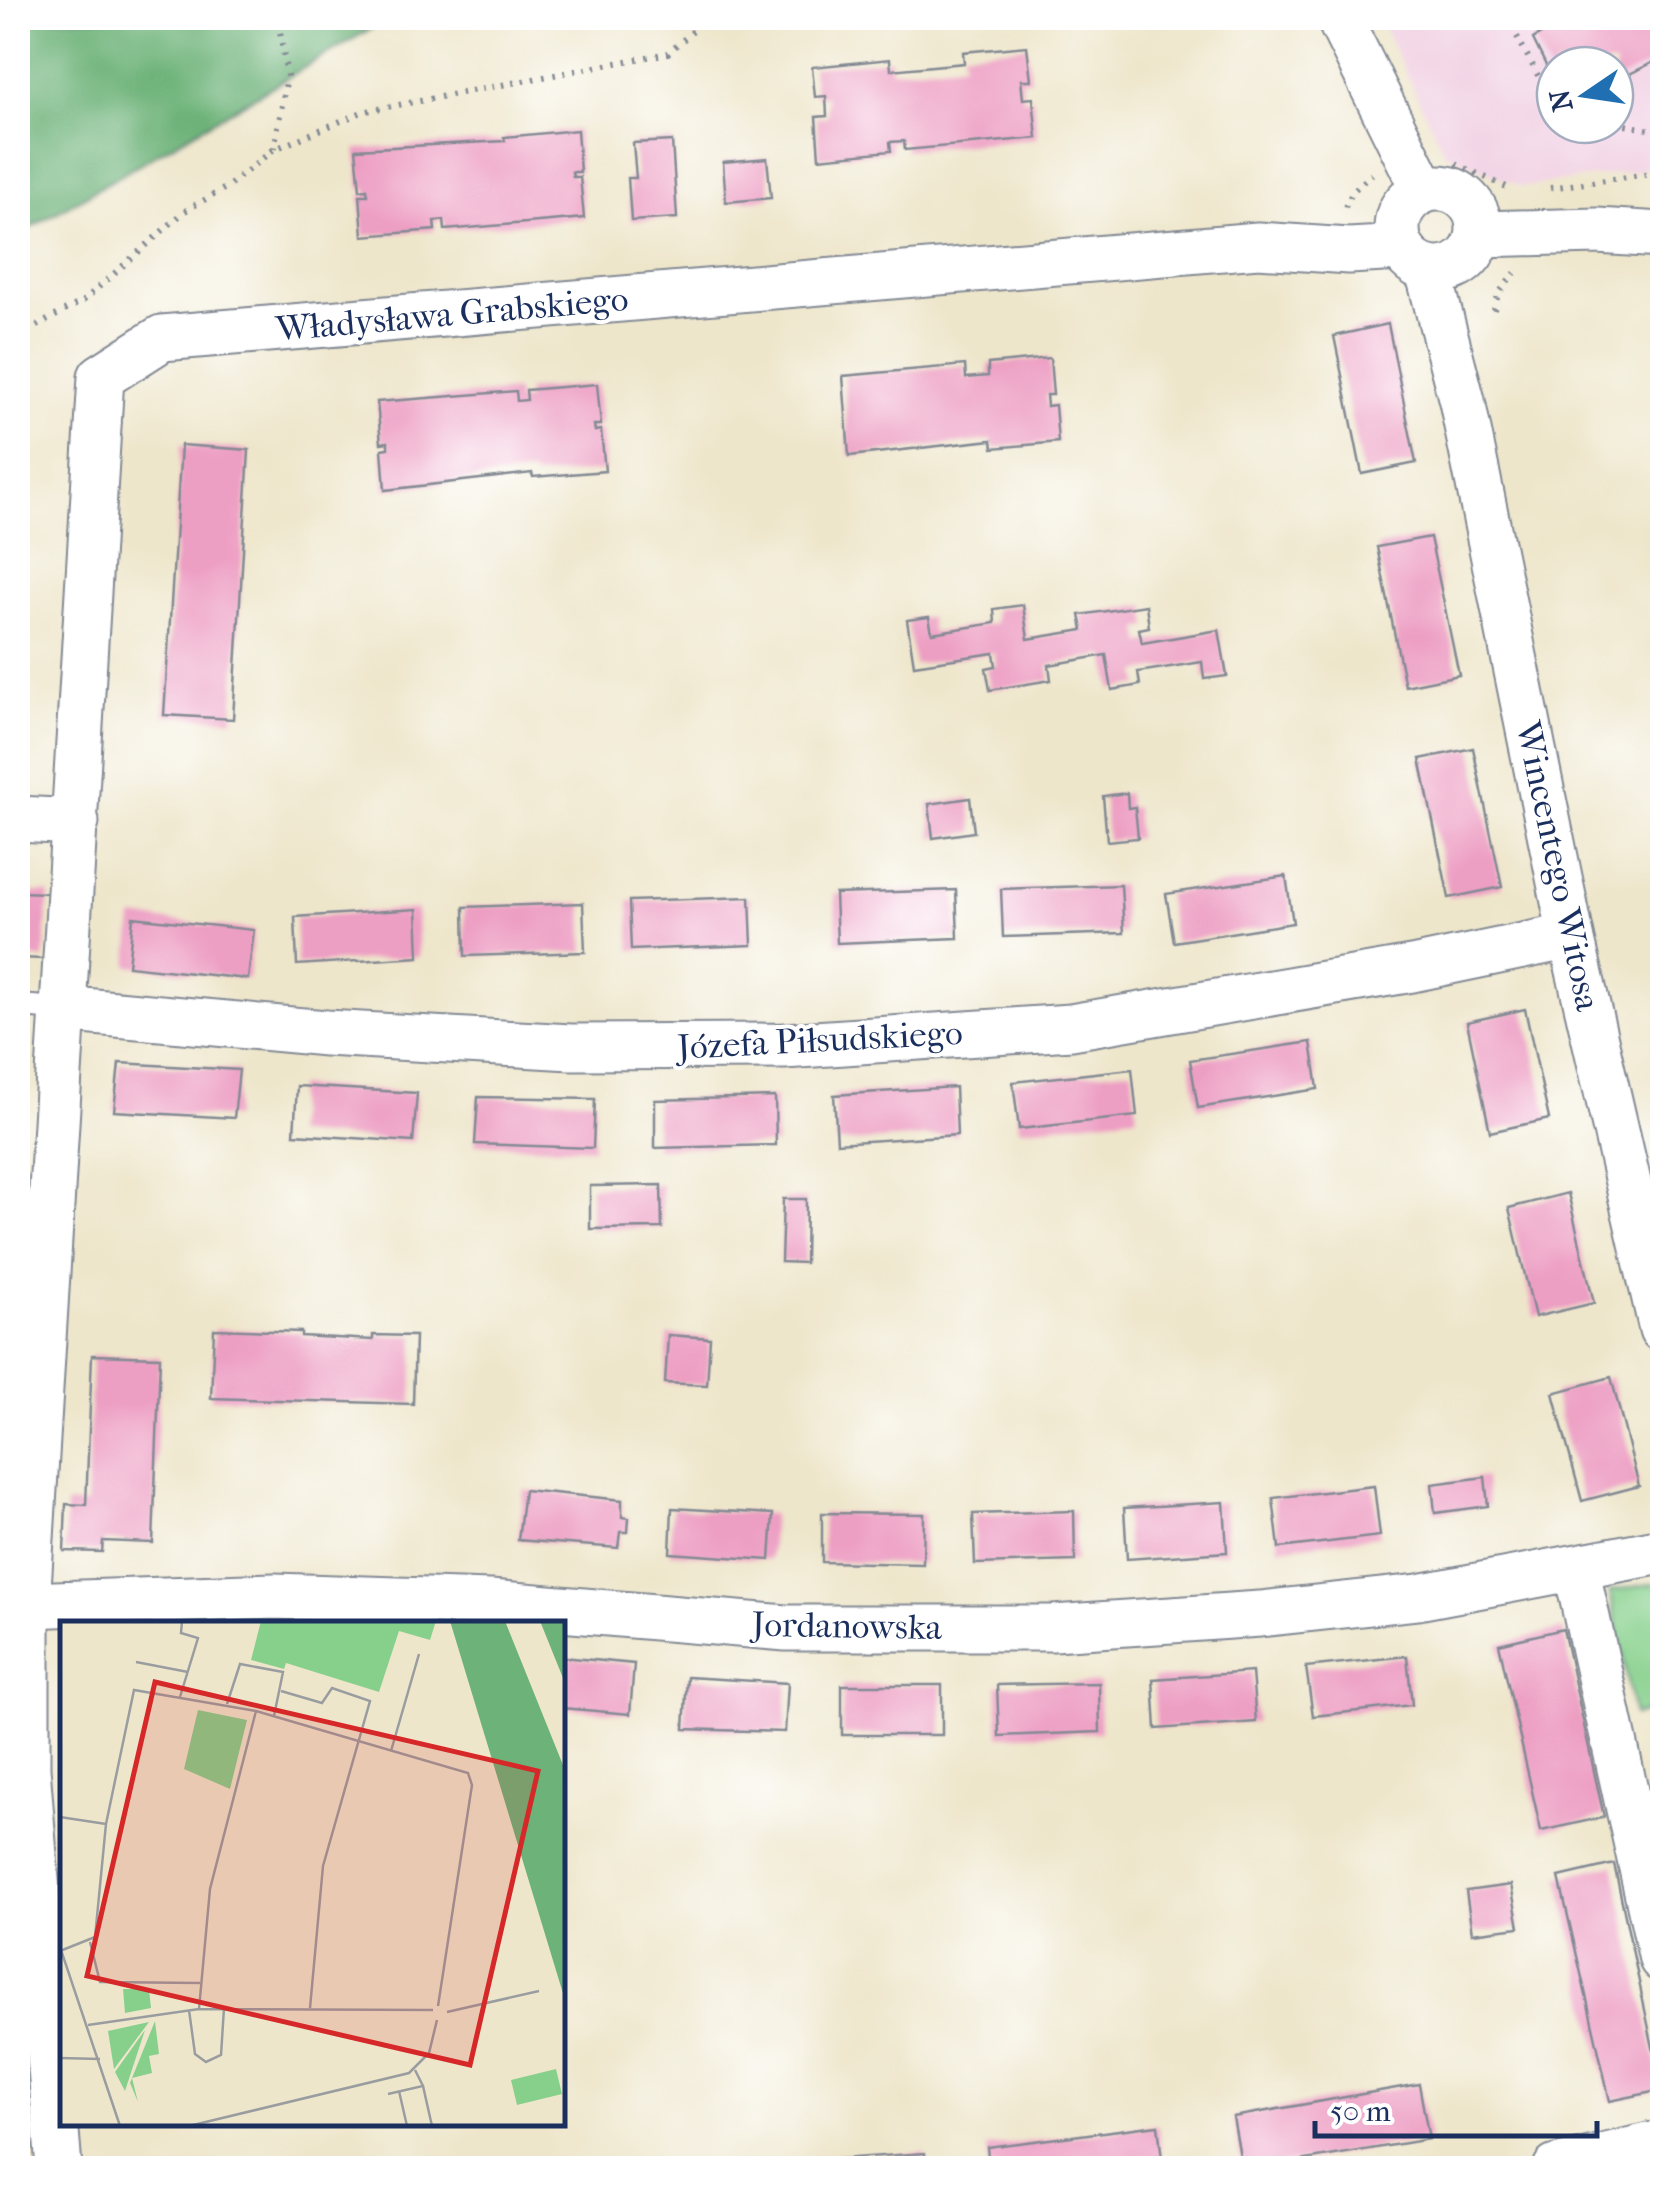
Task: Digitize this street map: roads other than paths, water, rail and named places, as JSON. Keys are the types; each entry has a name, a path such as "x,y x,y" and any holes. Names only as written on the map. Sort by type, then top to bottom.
{"street":[{"name":"Wincentego Witosa","path":"1339,18 1434,226 1462,401 1571,936 1662,1329"},
{"name":"Władysława Grabskiego","path":"59,2168 33,2031 22,1768 28,1605 25,1498 39,1007 76,822 101,377 162,338 1258,245 1346,223 1662,234"},
{"path":"18,819 76,822"},
{"name":"Józefa Piłsudskiego","path":"39,1007 326,1033 571,1048 784,1046 1071,1026 1412,969 1571,936"},
{"name":"Jordanowska","path":"28,1605 274,1596 490,1603 786,1628 1053,1628 1260,1614 1418,1597 1662,1550"},
{"path":"1576,1568 1662,1958"},
{"path":"1556,2168 1662,2144"}]}
